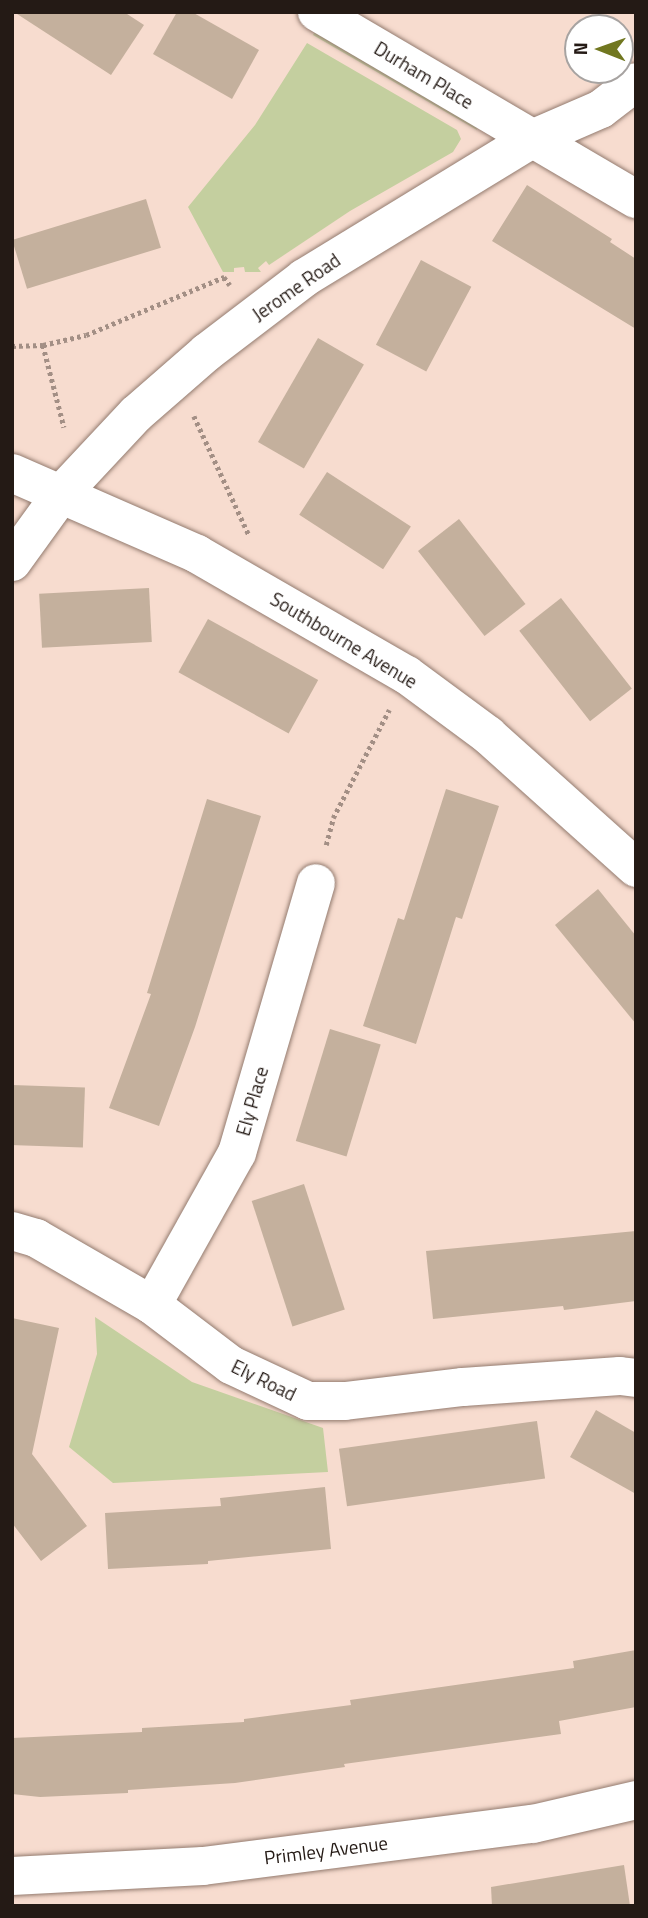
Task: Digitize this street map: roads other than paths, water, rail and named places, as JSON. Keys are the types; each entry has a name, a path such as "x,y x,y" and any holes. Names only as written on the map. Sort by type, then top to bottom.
{"street":[{"name":"Durham Place","path":"317,12 636,199"},
{"name":"Jerome Road","path":"12,562 62,493 136,414 253,317 304,278 532,139 601,109 636,82"},
{"name":"Southbourne Avenue","path":"12,473 197,554 407,675 488,735 636,868"},
{"name":"Ely Place","path":"152,1305 237,1153 316,883"},
{"name":"Ely Road","path":"12,1231 36,1238 152,1305 231,1365 308,1401 345,1401 463,1387 607,1377 636,1378"},
{"name":"Primley Avenue","path":"12,1876 231,1862 533,1824 636,1800"}]}
